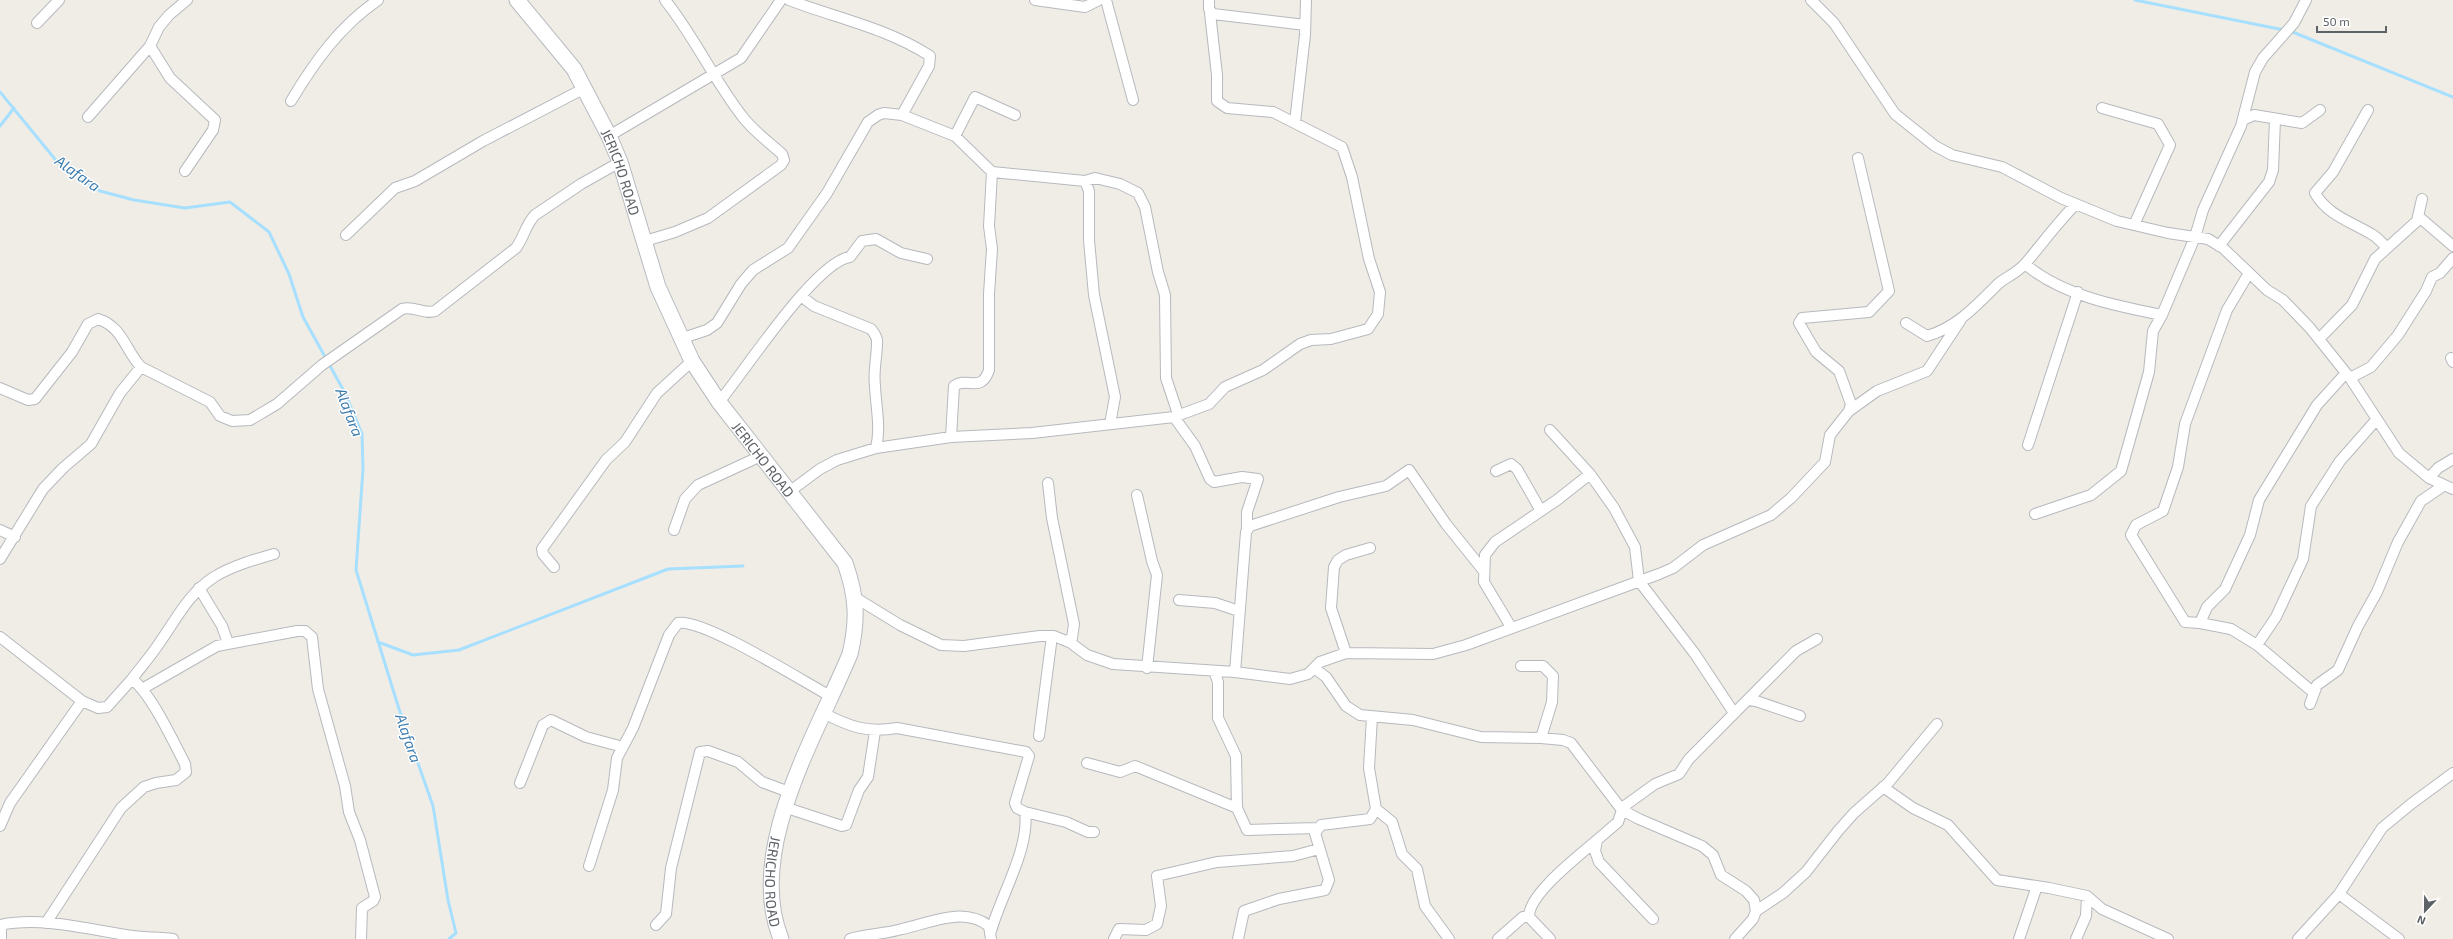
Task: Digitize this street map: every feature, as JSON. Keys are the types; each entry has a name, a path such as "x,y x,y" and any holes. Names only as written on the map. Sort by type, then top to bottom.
{"street":[{"path":"37,23 59,0"},
{"path":"88,117 150,46 159,27 169,15 187,0"},
{"path":"291,101 314,63 335,38 352,19 378,0"},
{"name":"JERICHO ROAD","path":"517,0 574,69 609,136 620,162 646,241 658,287 680,339 692,361 719,402 845,563 856,598 855,632 850,654 825,714 789,792 784,807 774,859 770,900 781,939"},
{"path":"646,241 676,232 708,218 783,163 782,154 742,117 714,76 681,20 665,0"},
{"path":"609,136 714,76 741,58 781,0"},
{"path":"789,0 855,21 911,45 930,56 929,66 902,115"},
{"path":"1035,0 1085,7 1099,0"},
{"path":"1106,0 1133,100"},
{"path":"789,492 820,469 837,460 876,448 951,437 1032,433 1176,416 1209,404 1225,387 1263,370 1300,344 1311,340 1331,339 1346,333 1368,329 1378,314 1380,292 1369,259 1352,177 1342,147 1273,112 1227,108 1217,101 1217,75 1209,0"},
{"path":"1295,122 1306,25 1306,0"},
{"path":"1811,0 1834,24 1895,114 1935,146 1952,155 2002,167 2076,204 2117,221 2208,239 2219,246 2267,290 2282,300 2319,339 2348,375 2399,453 2429,478 2442,486 2453,489"},
{"path":"2035,514 2091,495 2121,471 2149,372 2153,331 2162,315 2195,237 2203,210 2243,120 2255,72 2263,58 2294,23 2306,0"},
{"path":"1210,13 1306,25"},
{"path":"150,46 170,78 215,120 214,127 210,134 184,171"},
{"path":"346,235 395,188 415,181 483,141 585,88"},
{"path":"955,136 972,99 975,97 1014,115"},
{"path":"2102,108 2158,124 2170,145 2134,225"},
{"path":"2243,120 2254,115 2302,123 2320,110"},
{"path":"2368,110 2333,172 2315,193 2320,203 2345,222 2374,235 2387,248"},
{"path":"680,339 707,330 717,323 741,284 754,270 788,248 827,193 872,118 884,113 902,115 955,136 992,172 1085,181 1096,178 1120,184 1138,192 1145,207 1158,272 1165,295 1166,378 1176,416 1195,446 1210,479 1214,482 1242,477 1253,477 1258,479 1248,512 1235,672"},
{"path":"2219,246 2269,182 2273,170 2275,119"},
{"path":"1849,411 1851,404 1839,371 1816,352 1799,323 1802,318 1869,312 1889,291 1858,158"},
{"path":"0,388 28,400 35,399 72,352 88,324 94,320 102,320 124,338 130,354 141,367 195,396 209,401 220,416 232,421 250,420 277,404 322,365 402,309 408,308 431,313 436,311 516,248 523,238 529,220 535,215 581,184 620,162"},
{"path":"951,437 954,386 957,384 980,383 985,380 990,370 988,349 992,249 989,226 993,191 992,172"},
{"path":"1085,181 1089,191 1089,240 1094,295 1115,397 1110,424"},
{"path":"2319,339 2352,305 2375,259 2417,221 2422,199"},
{"path":"1906,323 1922,335 1927,336 1961,319 1983,301 1999,283 2011,277 2025,264 2056,223 2076,204"},
{"path":"2418,216 2453,246"},
{"path":"719,402 801,296 833,264 841,258 850,257 862,241 876,239 901,253 927,258"},
{"path":"2200,623 2207,607 2225,590 2250,535 2259,500 2317,405 2348,375 2371,367 2398,335 2426,291 2432,277 2440,273 2453,258"},
{"path":"2025,264 2040,277 2078,292 2131,309 2162,315"},
{"path":"2249,273 2227,310 2185,424 2178,467 2164,511 2136,525 2131,535 2185,622 2200,623 2231,629 2257,646 2314,693"},
{"path":"2028,445 2078,292"},
{"path":"801,296 814,306 871,329 875,334 878,342 875,358 874,386 879,420 876,448"},
{"path":"856,598 900,625 941,645 964,646 1052,636 1067,641 1095,659 1113,664 1147,668 1235,672 1290,679 1308,674 1320,662 1346,653 1433,654 1466,645 1673,568 1703,545 1770,515 1791,498 1825,462 1830,435 1849,411 1877,391 1927,372 1961,319"},
{"path":"554,567 543,554 542,549 602,466 625,442 658,393 692,361"},
{"path":"0,560 43,489 96,438 120,392 141,367"},
{"path":"2257,646 2276,617 2303,559 2311,506 2340,462 2377,419"},
{"path":"1550,430 1590,474 1614,508 1635,547 1639,581 1695,654 1734,714"},
{"path":"674,530 685,499 698,485 762,455"},
{"path":"2429,478 2438,468 2453,459"},
{"path":"1496,471 1511,464 1518,469 1541,511"},
{"path":"1247,529 1339,497 1386,486 1409,470 1442,519 1483,570"},
{"path":"1511,627 1484,582 1483,570 1485,555 1495,542 1541,511 1590,474"},
{"path":"1048,483 1052,518 1074,624 1072,638 1067,641"},
{"path":"2310,704 2317,685 2338,670 2358,626 2377,592 2398,542 2421,501 2442,486"},
{"path":"1138,495 1152,561 1157,575 1147,668"},
{"path":"0,530 15,537"},
{"path":"1346,653 1331,608 1334,567 1338,560 1346,555 1370,548"},
{"path":"0,637 82,701 98,708 107,707 132,679 159,644 182,608 200,588 215,577 238,565 274,554"},
{"path":"200,588 222,626 228,643"},
{"path":"1179,600 1215,602 1239,612"},
{"path":"589,866 612,790 617,758 633,728 669,635 678,623 688,622 736,642 832,697"},
{"path":"142,689 205,651 228,643 297,631 305,631 312,637 318,689 345,786 348,812 360,840 375,896 373,901 362,908 361,939"},
{"path":"1040,736 1052,636"},
{"path":"1529,917 1529,912 1536,898 1618,822 1622,810 1655,784 1679,774 1689,759 1796,651 1817,639"},
{"path":"1521,666 1543,666 1553,676 1552,702 1540,738"},
{"path":"1314,668 1326,676 1346,706 1360,715 1413,720 1481,737 1540,738 1563,740 1571,743 1622,810 1702,846 1713,855 1721,875 1746,891 1754,900 1756,911 1753,920 1735,939"},
{"path":"1214,671 1218,682 1218,718 1236,756 1237,808 1248,830 1318,828"},
{"path":"46,923 121,808 144,788 156,783 176,780 186,772 185,764 172,737 142,689 132,679"},
{"path":"1748,700 1756,701 1800,716"},
{"path":"0,826 10,803 82,701"},
{"path":"825,714 863,730 875,731 897,728 1026,752 1029,756 1015,803 1017,808 1025,812 1066,822 1088,832 1094,832"},
{"path":"1238,939 1244,911 1279,899 1325,890 1329,880 1315,833 1321,825 1370,819 1376,809 1369,768 1372,716"},
{"path":"520,783 543,725 551,720 586,737 623,747"},
{"path":"1756,911 1783,893 1806,872 1838,831 1883,788 1937,724"},
{"path":"784,807 842,826 846,825 859,790 868,777 875,731"},
{"path":"656,925 666,914 671,868 700,752 708,751 738,762 762,782 789,792"},
{"path":"1087,763 1120,772 1135,766 1237,808"},
{"path":"2298,939 2339,894 2382,828 2411,804 2453,773"},
{"path":"1883,788 1913,808 1948,825 1997,880 2087,896 2102,909 2168,939"},
{"path":"1376,809 1392,822 1402,854 1416,870 1425,906 1449,939"},
{"path":"991,935 1007,886 1017,867 1026,822 1025,812"},
{"path":"1598,840 1595,851 1599,862 1653,919"},
{"path":"1114,939 1119,929 1146,930 1157,924 1161,906 1157,876 1217,862 1293,856 1319,849"},
{"path":"2019,939 2037,886"},
{"path":"2339,894 2399,939"},
{"path":"2076,939 2086,916 2087,896"},
{"path":"850,939 902,929 952,916 982,921 991,935"},
{"path":"1498,939 1523,916 1529,917 1550,939"},
{"path":"1,939 0,925 15,922 46,923 149,938 173,939"}],"waterway":[{"path":"2135,0 2284,30"},
{"path":"2290,31 2453,97"},
{"name":"Alafara","path":"0,92 59,164 100,191 134,200 185,208 230,202 269,232 289,274 303,317 345,393 362,434 363,469 356,570 399,709 433,806 448,900 456,933 449,939"},
{"path":"0,126 14,108"},
{"path":"378,642 413,655 459,650 668,569 743,566"}]}
